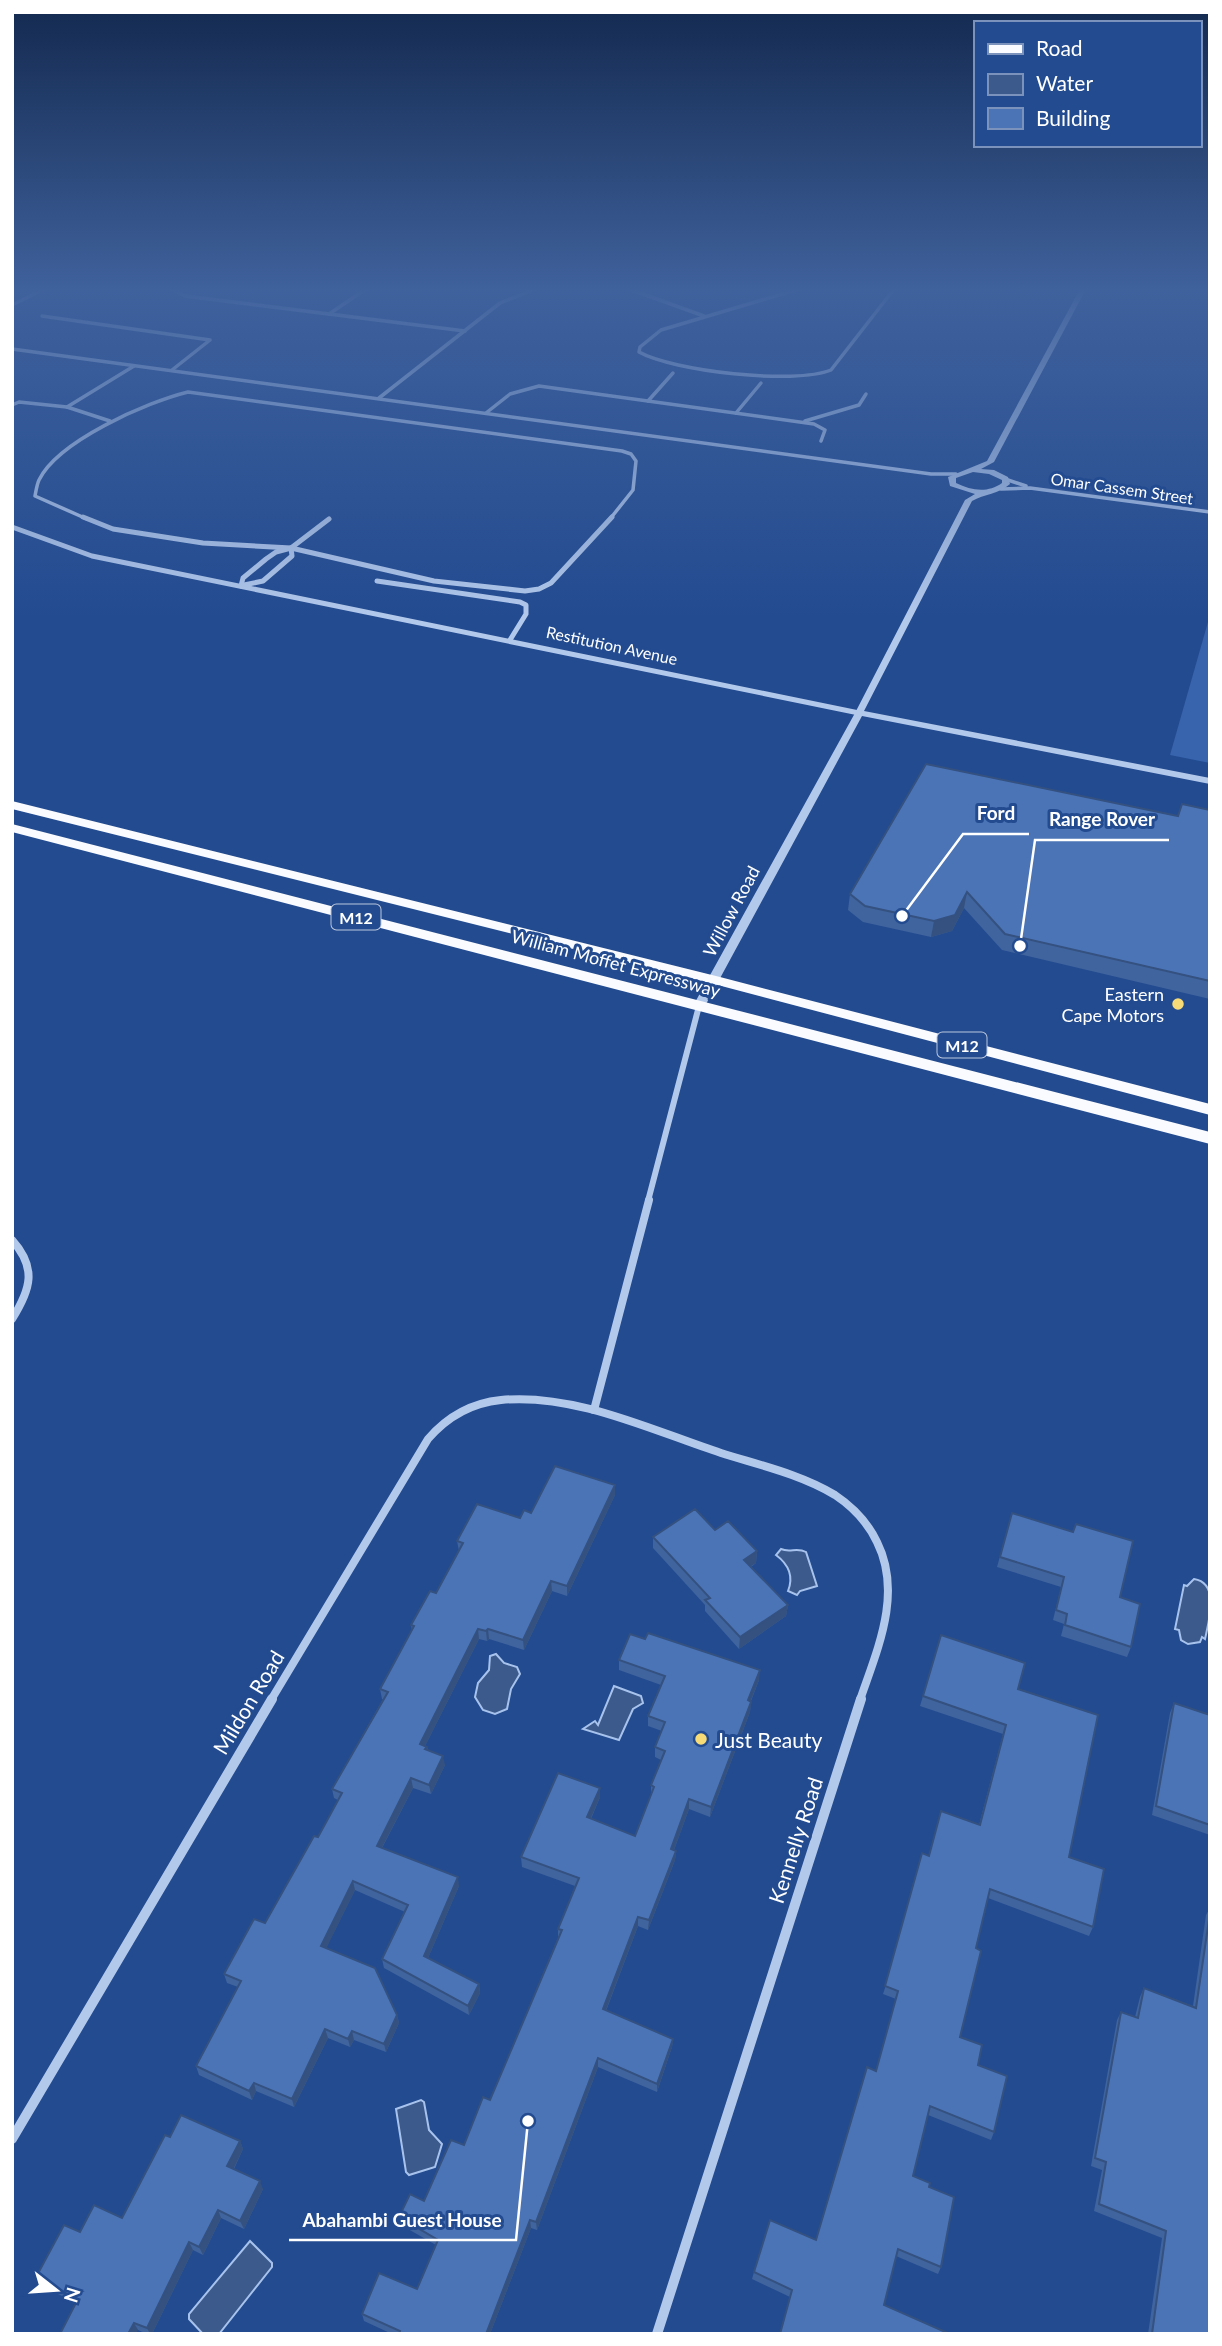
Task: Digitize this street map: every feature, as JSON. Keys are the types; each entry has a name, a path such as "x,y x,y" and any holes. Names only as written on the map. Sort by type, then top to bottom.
{"main road":[{"name":"William Moffet Expressway","path":"12,806 715,980 1210,1110"},
{"name":"William Moffet Expressway","path":"12,828 1210,1138"}],"street":[{"path":"67,407 81,398"},
{"path":"160,398 110,421 61,456 41,479 34,490 35,496 113,529 182,541 291,548 449,584 533,590 551,583 631,496 636,461 631,454 243,398"},
{"path":"383,398 954,477 990,462 1024,398"},
{"path":"486,413 503,398"},
{"path":"627,398 803,422 825,429 821,441"},
{"path":"736,413 748,398"},
{"path":"803,422 859,405 863,398"},
{"path":"12,405 19,402 67,407 110,421"},
{"path":"1210,423 1210,429"},
{"path":"990,462 996,474"},
{"path":"965,489 983,492 1001,489 1006,484 1005,479 996,474 972,470"},
{"path":"954,477 965,489 969,500 983,492"},
{"name":"Omar Cassem Street","path":"1005,479 1030,488"},
{"name":"Omar Cassem Street","path":"1001,489 1030,488 1210,512"},
{"name":"Willow Road","path":"594,1410 699,1006 859,713 969,500"},
{"path":"291,548 292,556 262,582 241,586 243,578 265,559 276,552 291,548 329,519"},
{"name":"Restitution Avenue","path":"12,527 69,550 92,556 859,713 1210,781"},
{"path":"377,581 520,602 527,608 526,614 510,640"},
{"path":"12,1240 26,1255 30,1268 28,1294 12,1319"},
{"name":"Mildon Road","path":"12,2139 385,1507 433,1433 462,1411 483,1403 508,1399 594,1410"},
{"name":"Kennelly Road","path":"594,1410 794,1476 824,1490 846,1503 861,1517 875,1537 890,1580 890,1609 657,2334"}],"shaded area":[{"path":"1210,615 1210,763 1170,755"}],"water":[{"path":"781,1549 806,1552 817,1586 800,1591 797,1595 788,1591 789,1571 776,1555"},
{"path":"1194,1579 1207,1587 1211,1603 1205,1639 1202,1637 1200,1642 1188,1644 1181,1640 1179,1630 1175,1629 1184,1585 1187,1586"},
{"path":"496,1654 504,1663 517,1667 520,1674 511,1689 507,1709 495,1714 483,1710 475,1697 478,1683 489,1670 490,1656"},
{"path":"614,1686 641,1696 643,1703 633,1709 619,1740 583,1729 595,1721 598,1725"},
{"path":"421,2100 424,2102 429,2130 442,2144 435,2167 409,2175 406,2172 396,2109"},
{"path":"250,2241 272,2263 272,2267 219,2334 203,2334 189,2319 189,2314"}],"building":[{"path":"926,764 1178,816 1182,804 1210,810 1210,981 1005,934 967,892 955,915 934,921 865,906 850,894"},
{"path":"555,1466 615,1485 567,1586 551,1581 523,1640 488,1629 478,1629 420,1744 427,1747 425,1749 443,1756 429,1785 411,1778 377,1846 458,1877 424,1956 479,1984 468,2006 382,1959 408,1905 353,1881 321,1946 375,1968 397,2015 384,2044 352,2031 348,2039 325,2029 292,2099 254,2083 249,2091 196,2066 241,1981 224,1974 254,1919 265,1923 314,1836 318,1837 342,1793 332,1789 388,1692 380,1689 430,1591 436,1593 463,1543 457,1541 477,1504 520,1518 524,1510 531,1513"},
{"path":"695,1509 715,1530 728,1521 757,1551 744,1560 788,1605 740,1637 705,1600 710,1598 653,1537"},
{"path":"1012,1513 1073,1532 1076,1524 1133,1541 1120,1597 1140,1604 1131,1647 1065,1625 1067,1614 1056,1610 1064,1577 1000,1557"},
{"path":"648,1633 760,1670 748,1700 751,1702 711,1807 689,1799 671,1849 676,1851 649,1920 638,1917 603,2009 673,2039 657,2084 598,2058 536,2222 530,2220 486,2334 399,2334 400,2331 362,2314 379,2273 417,2289 438,2240 399,2217 410,2194 424,2201 451,2140 464,2145 483,2097 490,2100 562,1930 558,1929 579,1878 521,1857 558,1773 600,1788 587,1817 635,1836 654,1787 651,1785 665,1751 655,1747 665,1722 648,1716 665,1676 619,1660 630,1634 645,1639"},
{"path":"941,1635 1025,1663 1018,1689 1098,1715 1069,1857 1104,1869 1093,1927 990,1889 976,1948 981,1951 960,2037 982,2045 978,2065 1007,2076 994,2132 930,2106 913,2176 930,2183 929,2187 954,2197 941,2267 898,2249 884,2305 950,2334 780,2334 792,2290 754,2272 770,2220 816,2240 867,2067 876,2071 898,1991 885,1986 922,1853 929,1856 941,1811 980,1825 1006,1725 923,1696"},
{"path":"1174,1703 1210,1715 1210,1825 1156,1806"},
{"path":"1210,1913 1210,2334 1152,2334 1166,2231 1099,2204 1106,2162 1095,2158 1121,2012 1138,2018 1144,1988 1196,2008"},
{"path":"181,2115 240,2141 227,2166 260,2181 240,2221 218,2210 199,2247 189,2242 147,2328 134,2323 128,2334 60,2334 78,2299 35,2279 64,2225 80,2232 94,2205 122,2218 165,2135 170,2137"}],"place":[{"name":"Ford","path":"902,916"},
{"name":"Range Rover","path":"1020,946"},
{"name":"Eastern Cape Motors","path":"1178,1004"},
{"name":"Just Beauty","path":"701,1739"},
{"name":"Abahambi Guest House","path":"528,2121"}]}
